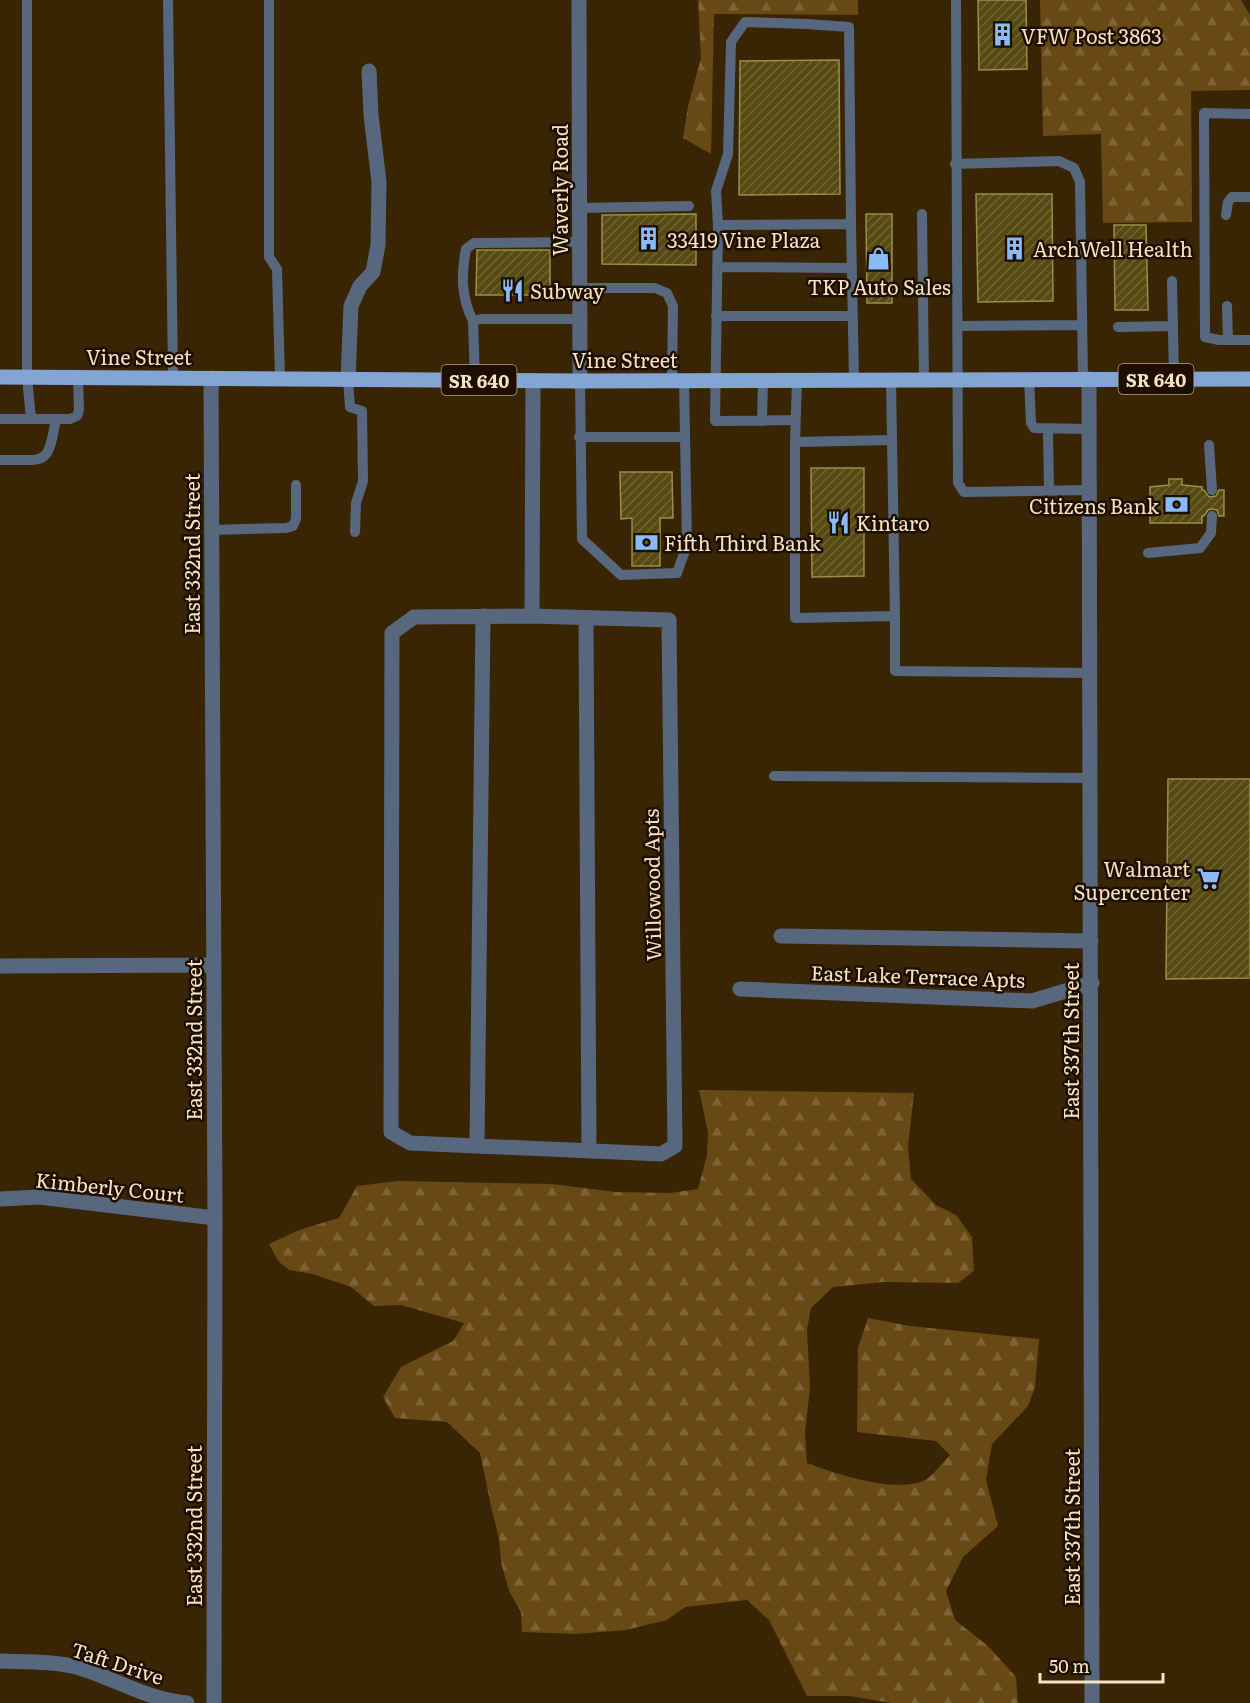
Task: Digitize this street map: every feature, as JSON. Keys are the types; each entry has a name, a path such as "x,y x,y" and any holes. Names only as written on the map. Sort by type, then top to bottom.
{"main road":[{"name":"Vine Street","path":"0,377 533,381 1250,379"}],"street":[{"name":"Waverly Road","path":"579,0 580,381"},
{"path":"348,379 351,306 360,286 373,272 378,245 380,182 371,115 369,71"},
{"name":"East 332nd Street","path":"211,378 215,1218 214,1703"},
{"name":"East 337th Street","path":"1086,379 1089,429 1092,984 1092,1703"},
{"path":"532,616 533,381"},
{"path":"477,1146 483,616"},
{"name":"Willowood Apts","path":"483,616 669,620 675,1146 661,1154 410,1143 391,1132 392,633 414,617 483,616"},
{"path":"586,618 589,1151"},
{"name":"East Lake Terrace Apts","path":"782,936 1091,941"},
{"path":"0,966 214,965"},
{"name":"East Lake Terrace Apts","path":"740,989 1032,1001 1092,984"},
{"name":"Kimberly Court","path":"0,1199 39,1197 215,1218"},
{"name":"Taft Drive","path":"0,1662 51,1663 78,1668 151,1697 187,1703"}],"lane":[{"path":"27,0 27,377 31,419"},
{"path":"168,0 172,378"},
{"path":"269,0 269,257 277,269 280,379"},
{"path":"956,0 958,483 964,492 1089,490"},
{"path":"795,420 715,421 718,225 716,191 728,154 731,42 745,22 849,27 850,268 854,380"},
{"path":"1250,114 1204,113 1205,337 1250,340"},
{"path":"955,164 1059,161 1074,168 1080,182 1082,325 1086,379"},
{"path":"1226,215 1228,202 1232,197 1250,197"},
{"path":"580,208 690,206"},
{"path":"922,214 924,380"},
{"path":"718,225 851,224"},
{"path":"475,380 473,321 465,304 462,270 466,249 474,243 580,242"},
{"path":"717,267 850,268"},
{"path":"1172,281 1174,379"},
{"path":"580,288 655,288 667,293 673,306 685,437 687,545 676,573 621,575 582,539 580,381"},
{"path":"1227,306 1228,340"},
{"path":"716,316 852,316"},
{"path":"473,321 481,319 580,319"},
{"path":"957,326 1082,325"},
{"path":"1118,327 1173,326"},
{"path":"0,419 70,419 77,416 79,410 78,377"},
{"path":"348,379 350,406 362,411 363,481 356,503 355,532"},
{"path":"891,379 895,671 1089,673"},
{"path":"1029,379 1031,423 1034,428 1089,429"},
{"path":"762,421 763,380"},
{"path":"797,380 795,618 895,616"},
{"path":"0,460 41,459 47,456 51,448 56,419"},
{"path":"1048,429 1049,490"},
{"path":"579,437 685,437"},
{"path":"795,442 892,440"},
{"path":"1209,445 1212,490"},
{"path":"212,530 293,526 296,519 296,485"},
{"path":"1148,553 1200,548 1211,533 1212,516"},
{"path":"774,776 1090,778"}],"green space":[{"path":"698,0 858,0 858,15 714,14 711,154 683,138 688,106 701,58"},
{"path":"1040,0 1241,0 1250,15 1250,90 1191,91 1192,222 1103,223 1101,134 1043,136"},
{"path":"699,1090 914,1093 908,1146 911,1179 936,1205 956,1215 972,1237 974,1271 958,1283 884,1282 833,1287 811,1308 807,1330 810,1387 805,1433 807,1463 867,1481 901,1485 927,1479 950,1455 936,1441 857,1432 858,1348 868,1318 910,1326 1039,1339 1035,1387 1028,1406 992,1444 986,1480 998,1526 963,1557 946,1591 955,1620 988,1646 1016,1677 1018,1703 892,1703 849,1696 807,1696 769,1620 747,1600 685,1607 667,1620 626,1630 576,1634 522,1632 521,1612 509,1591 501,1562 499,1538 480,1453 447,1422 395,1418 383,1397 401,1367 453,1341 464,1323 401,1305 374,1306 351,1287 313,1274 289,1270 278,1261 269,1244 299,1230 339,1218 357,1186 398,1181 552,1184 616,1192 671,1193 698,1189 707,1155 708,1132"}],"building":[{"name":"VFW Post 3863","path":"978,0 1026,0 1027,69 979,70"},
{"path":"839,60 840,194 739,195 740,61"},
{"name":"ArchWell Health","path":"976,194 1052,194 1053,301 978,302"},
{"name":"33419 Vine Plaza","path":"696,214 696,265 602,264 602,215"},
{"name":"TKP Auto Sales","path":"866,214 892,214 892,303 867,303"},
{"path":"1114,225 1146,225 1148,310 1115,310"},
{"path":"477,250 550,250 550,295 476,295"},
{"name":"Kintaro","path":"811,468 864,468 864,576 812,577"},
{"name":"Fifth Third Bank","path":"620,472 672,472 673,518 660,518 660,566 632,566 632,518 621,519"},
{"path":"1169,479 1182,479 1182,485 1202,487 1209,497 1216,496 1219,490 1224,490 1224,516 1219,516 1217,510 1212,509 1202,516 1202,523 1150,523 1150,487 1169,485"},
{"name":"Walmart Supercenter","path":"1168,779 1250,779 1250,978 1166,979"}],"place":[{"name":"VFW Post 3863","path":"1003,35"},
{"name":"33419 Vine Plaza","path":"649,239"},
{"name":"ArchWell Health","path":"1015,248"},
{"name":"TKP Auto Sales","path":"879,258"},
{"name":"Subway","path":"512,290"},
{"name":"Citizens Bank","path":"1177,505"},
{"name":"Kintaro","path":"838,522"},
{"name":"Fifth Third Bank","path":"646,542"},
{"name":"Walmart Supercenter","path":"1208,879"}]}
